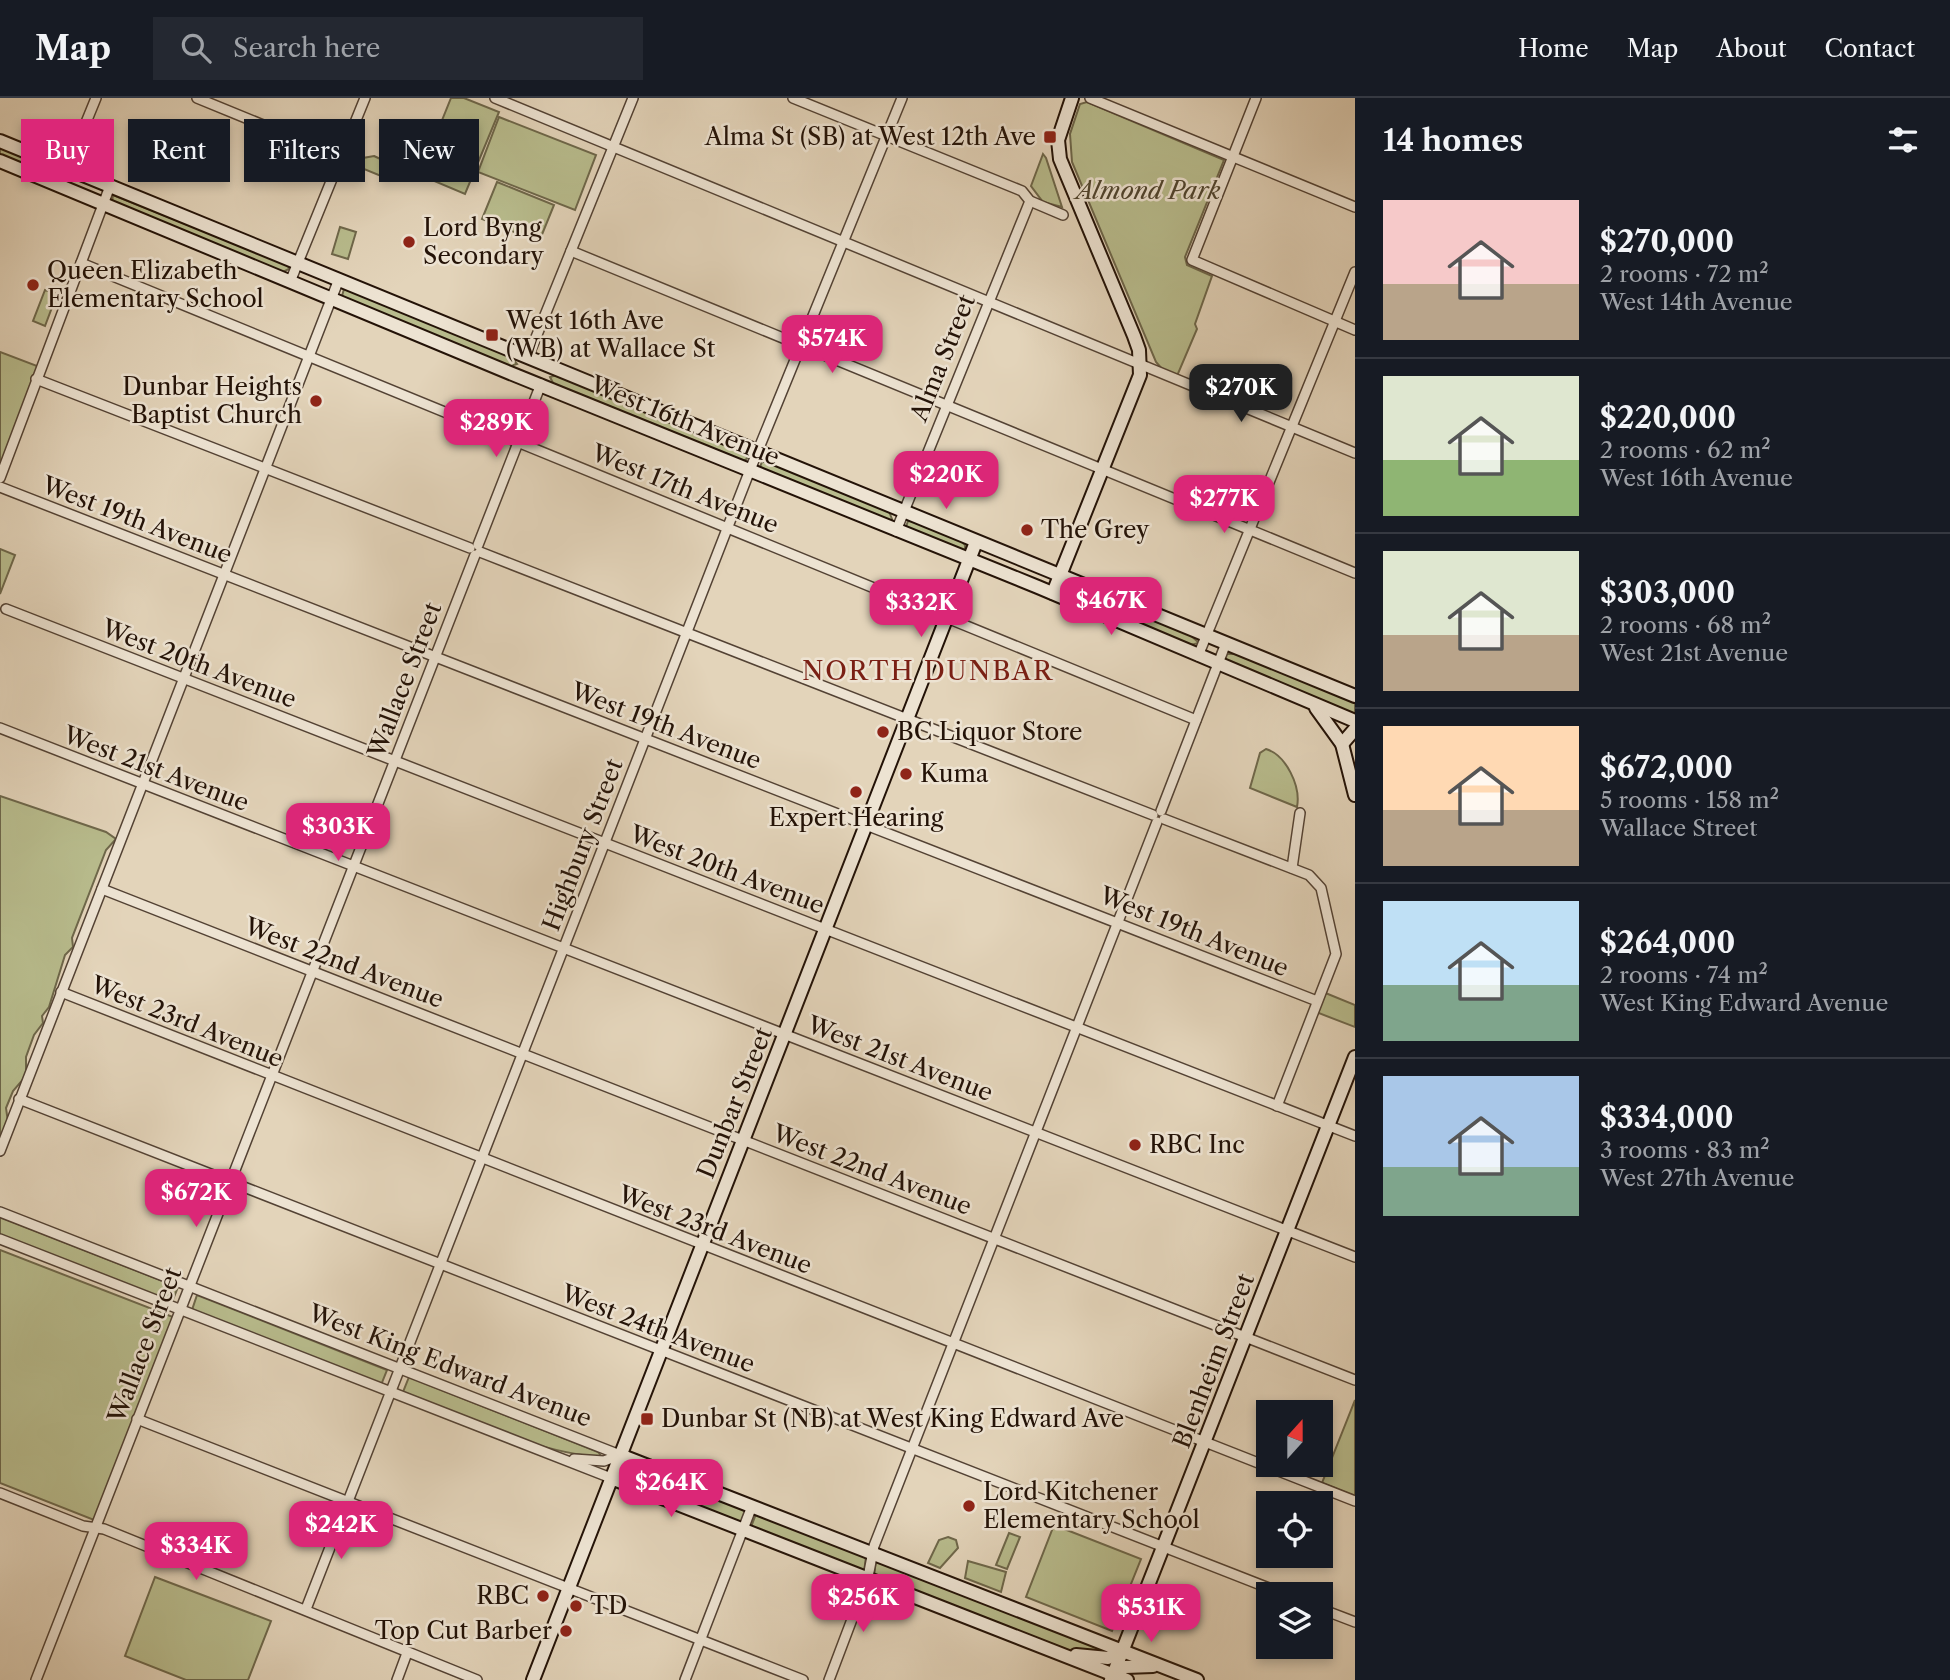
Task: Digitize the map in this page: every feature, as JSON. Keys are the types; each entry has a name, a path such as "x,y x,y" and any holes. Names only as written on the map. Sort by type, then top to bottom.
{"main road":[{"path":"1053,593 1138,385 1140,364 1133,336 1060,159 1058,140 1072,98"},
{"name":"West 16th Avenue","path":"0,141 21,149"},
{"name":"West 16th Avenue","path":"0,161 895,531 1053,593 1355,721"},
{"name":"West 16th Avenue","path":"100,182 1355,696"},
{"name":"Dunbar Street","path":"533,1680 976,542"},
{"path":"1313,704 1342,744 1355,795"},
{"path":"1342,744 1355,729"},
{"name":"Blenheim Street","path":"1112,1677 1355,1057"},
{"name":"West King Edward Avenue","path":"620,1455 1198,1680"},
{"path":"611,1478 627,1469 657,1474 664,1472"},
{"name":"West King Edward Avenue","path":"611,1478 868,1577 1112,1677 1127,1680"},
{"path":"1051,1650 1106,1658 1123,1650"},
{"path":"1112,1677 1125,1667 1168,1668"}],"street":[{"path":"87,119 96,98"},
{"path":"197,98 247,119"},
{"path":"357,119 365,98"},
{"path":"495,98 1355,453"},
{"path":"528,357 633,98"},
{"path":"793,98 1024,192 1030,201 1063,215"},
{"name":"Highbury Street","path":"306,1609 757,452 902,98"},
{"path":"1090,98 1355,207"},
{"path":"1256,98 1192,260 1355,330"},
{"path":"60,186 62,182"},
{"path":"290,282 331,182"},
{"path":"0,478 110,186"},
{"name":"Alma Street","path":"895,531 1030,201"},
{"path":"571,251 1355,573"},
{"name":"West 17th Avenue","path":"81,263 1196,720"},
{"path":"1198,656 1355,272"},
{"path":"0,1151 339,279"},
{"path":"36,379 1312,878 1321,888 1336,954 1278,1106"},
{"name":"Wallace Street","path":"36,1680 541,384"},
{"name":"West 19th Avenue","path":"0,487 1317,1001"},
{"name":"West 20th Avenue","path":"6,609 1355,1136"},
{"path":"829,1680 868,1577 871,1553 1226,643"},
{"name":"West 21st Avenue","path":"0,728 1355,1257"},
{"path":"1292,868 1300,813"},
{"name":"West 22nd Avenue","path":"102,889 1355,1380"},
{"name":"West 23rd Avenue","path":"61,992 1355,1501"},
{"name":"West 24th Avenue","path":"19,1100 1256,1583"},
{"name":"West King Edward Avenue","path":"0,1212 620,1455"},
{"name":"West King Edward Avenue","path":"0,1239 611,1478"},
{"path":"137,1419 803,1680"},
{"path":"549,1453 579,1460 604,1461 620,1455"},
{"path":"0,1493 94,1528 104,1529 477,1680"},
{"path":"685,1680 752,1506"},
{"path":"1333,1614 1355,1622"},
{"path":"397,1680 407,1653"}],"green space":[{"path":"451,98 464,98 499,112 479,160 479,119 443,119"},
{"name":"Almond Park","path":"1087,102 1224,160 1185,257 1187,265 1212,276 1195,324 1197,329 1177,376 1163,370 1156,362 1072,162 1070,134 1080,104"},
{"path":"499,117 596,155 575,210 479,172"},
{"path":"0,147 21,156 21,164 0,156"},
{"name":"Almond Park","path":"1043,154 1062,207 1043,202 1031,186"},
{"path":"365,158 379,158 379,175 365,169"},
{"path":"437,182 470,182 465,194"},
{"path":"497,182 554,205 539,242 482,219"},
{"path":"113,195 288,265 289,269 283,272 112,202"},
{"path":"340,227 356,232 348,259 332,254"},
{"path":"344,289 357,290 508,353 517,364 507,367 348,302 342,296"},
{"path":"45,290 57,294 45,326 33,321"},
{"path":"0,352 45,369 0,488"},
{"path":"560,374 738,447 748,458 743,461 555,387 550,377"},
{"path":"772,461 888,509 892,519 889,521 770,474 760,467 762,462"},
{"path":"908,521 931,525 946,532 960,540 965,549 962,552 906,527"},
{"path":"0,549 15,555 0,594"},
{"path":"1068,586 1076,586 1187,632 1199,643 1190,645 1066,592"},
{"path":"1226,654 1238,654 1355,702 1355,716 1223,661"},
{"path":"1266,749 1286,764 1297,790 1297,807 1250,788 1260,753"},
{"path":"0,796 106,832 116,839 106,850 72,938 73,947 65,955 49,1007 42,1016 43,1023 34,1035 26,1057 26,1076 13,1091 6,1108 8,1122 0,1137"},
{"path":"1323,992 1355,1005 1355,1027 1316,1012"},
{"path":"0,1217 178,1287 172,1302 0,1235"},
{"path":"0,1250 173,1317 94,1520 0,1483"},
{"path":"197,1295 387,1370 381,1385 192,1310"},
{"path":"409,1377 598,1452 602,1457 551,1449 526,1441 403,1392"},
{"path":"1355,1400 1355,1496 1322,1483 1324,1477 1334,1477 1334,1453"},
{"path":"626,1474 663,1478 746,1510 741,1522 638,1483"},
{"path":"756,1514 866,1556 864,1573 751,1527"},
{"path":"1054,1525 1141,1559 1112,1631 1026,1597"},
{"path":"1009,1533 1020,1537 1007,1569 996,1565"},
{"path":"948,1537 956,1540 958,1548 940,1568 928,1563 939,1540"},
{"path":"876,1559 1108,1650 1108,1655 1076,1653 874,1576"},
{"path":"968,1561 1006,1572 1001,1592 965,1578"},
{"path":"155,1577 271,1621 248,1680 186,1680 125,1656"}],"place":[{"name":"Alma St (SB) at West 12th Ave","path":"1050,137"},
{"name":"Lord Byng Secondary","path":"409,242"},
{"name":"Queen Elizabeth Elementary School","path":"33,285"},
{"name":"West 16th Ave (WB) at Wallace St","path":"492,335"},
{"name":"Dunbar Heights Baptist Church","path":"316,401"},
{"name":"The Grey","path":"1027,530"},
{"name":"BC Liquor Store","path":"883,732"},
{"name":"Kuma","path":"906,774"},
{"name":"Expert Hearing","path":"856,792"},
{"name":"RBC Inc","path":"1135,1145"},
{"name":"Dunbar St (NB) at West King Edward Ave","path":"647,1419"},
{"name":"Lord Kitchener Elementary School","path":"969,1506"},
{"name":"RBC","path":"543,1596"},
{"name":"TD","path":"576,1606"},
{"name":"Top Cut Barber","path":"566,1631"}],"district":[{"name":"NORTH DUNBAR","path":"928,671"}]}
